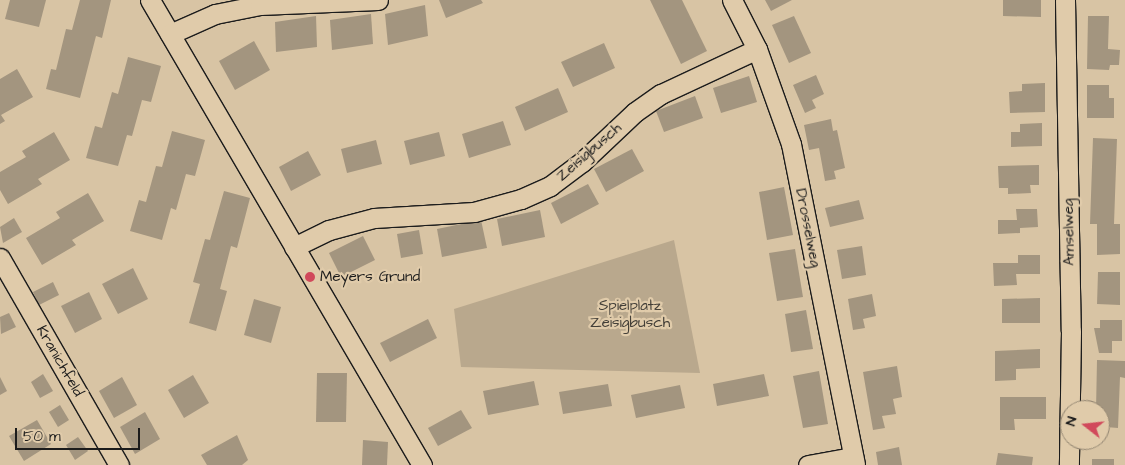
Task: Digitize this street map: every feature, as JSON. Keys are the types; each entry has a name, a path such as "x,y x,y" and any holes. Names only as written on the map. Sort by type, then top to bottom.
{"street":[{"path":"150,0 422,465"},
{"path":"170,34 216,14 260,5 378,0"},
{"name":"Drosselweg","path":"732,0 757,49 791,144 854,461"},
{"name":"Amselweg","path":"1064,0 1071,330 1069,465"},
{"name":"Zeisigbusch","path":"294,247 329,230 374,218 474,212 521,199 550,186 582,162 635,112 661,94 757,49"},
{"name":"Kranichfeld","path":"0,258 119,465"},
{"path":"808,465 854,461"}],"green space":[{"name":"Spielplatz Zeisigbusch","path":"674,240 700,373 461,367 454,309"}],"building":[{"path":"10,0 46,0 39,27 5,19"},
{"path":"80,0 111,0 102,38 96,36 80,98 46,89 51,69 56,70 66,29 72,30"},
{"path":"439,0 481,0 483,3 446,18"},
{"path":"650,0 682,0 707,51 681,64"},
{"path":"765,0 792,0 771,11"},
{"path":"1003,0 1041,0 1041,17 1003,16"},
{"path":"425,5 428,36 388,45 385,14"},
{"path":"371,14 373,44 332,50 330,20"},
{"path":"316,16 317,47 276,52 275,22"},
{"path":"794,16 811,53 789,63 772,25"},
{"path":"1088,16 1109,16 1108,49 1120,50 1119,65 1110,65 1109,70 1087,69"},
{"path":"254,41 270,70 235,90 219,61"},
{"path":"604,43 615,68 573,87 561,62"},
{"path":"128,57 161,66 151,102 142,100 132,136 127,135 118,166 86,158 95,126 102,128 112,92 118,94"},
{"path":"17,69 33,97 1,115 5,121 0,124 0,79"},
{"path":"816,75 824,94 812,100 816,108 805,113 793,85"},
{"path":"749,76 757,102 721,113 713,88"},
{"path":"1045,83 1045,112 1010,113 1009,92 1022,91 1022,84"},
{"path":"1087,85 1109,85 1109,98 1114,98 1114,118 1087,118"},
{"path":"558,88 568,112 525,131 515,107"},
{"path":"695,96 703,118 664,132 656,111"},
{"path":"831,119 833,131 837,130 845,168 834,171 836,179 825,181 819,148 809,150 804,125"},
{"path":"503,121 511,145 469,158 462,134"},
{"path":"1042,123 1042,146 1011,147 1011,132 1020,132 1020,124"},
{"path":"172,131 205,140 195,176 186,174 176,210 171,208 162,240 130,231 139,200 146,202 156,166 162,167"},
{"path":"54,132 70,160 38,179 42,184 8,204 0,190 0,172 26,157 22,151"},
{"path":"439,132 445,156 410,165 404,141"},
{"path":"1093,138 1117,139 1114,224 1120,224 1120,254 1097,255 1097,224 1090,224"},
{"path":"376,140 382,164 347,173 341,149"},
{"path":"632,149 644,171 606,192 594,169"},
{"path":"308,151 321,175 291,191 279,167"},
{"path":"1039,165 1039,185 1030,185 1031,193 1008,194 1008,188 999,188 998,166"},
{"path":"588,184 599,204 561,224 551,203"},
{"path":"784,187 793,235 767,240 759,192"},
{"path":"224,191 250,198 237,248 231,246 220,289 227,291 216,331 189,323 200,284 193,282 205,239 210,240"},
{"path":"88,193 104,221 72,240 76,245 42,265 26,238 60,218 56,212"},
{"path":"859,200 864,219 830,227 825,208"},
{"path":"1016,209 1037,209 1038,227 1020,228 1020,233 998,234 998,220 1017,220"},
{"path":"540,210 545,237 502,246 497,219"},
{"path":"14,218 22,232 3,243 0,227"},
{"path":"481,220 487,248 442,257 437,229"},
{"path":"419,230 423,254 401,258 397,234"},
{"path":"363,236 375,260 341,277 329,253"},
{"path":"862,246 866,275 842,279 837,250"},
{"path":"795,249 803,297 777,301 769,253"},
{"path":"1018,255 1040,255 1040,274 1016,274 1017,285 994,286 993,263 1018,263"},
{"path":"133,268 148,299 118,314 102,284"},
{"path":"1098,272 1120,272 1120,305 1097,304"},
{"path":"53,282 59,295 39,305 33,292"},
{"path":"89,292 102,319 75,333 61,306"},
{"path":"872,294 876,316 863,319 865,328 853,330 848,299"},
{"path":"1040,298 1040,323 1002,323 1002,299"},
{"path":"254,299 281,307 271,343 244,335"},
{"path":"806,310 813,349 791,352 785,314"},
{"path":"9,313 16,327 1,334 0,317"},
{"path":"428,319 437,338 390,362 380,343"},
{"path":"1100,320 1122,320 1122,341 1112,341 1112,353 1099,353 1094,328 1100,328"},
{"path":"1040,349 1040,368 1016,369 1016,380 995,381 995,351"},
{"path":"1097,360 1125,361 1125,378 1120,377 1118,428 1110,427 1110,400 1096,400"},
{"path":"897,366 902,397 893,399 896,414 882,416 885,428 873,430 863,372"},
{"path":"819,371 828,424 803,428 793,376"},
{"path":"317,373 347,373 346,422 316,422"},
{"path":"43,374 53,391 40,398 31,382"},
{"path":"764,374 769,396 717,406 713,384"},
{"path":"193,375 209,403 184,418 168,390"},
{"path":"0,377 7,391 0,395"},
{"path":"122,377 137,405 114,418 99,391"},
{"path":"534,381 539,405 488,415 483,391"},
{"path":"608,384 612,406 563,414 559,392"},
{"path":"680,385 685,408 636,418 631,395"},
{"path":"1000,397 1046,397 1046,419 1014,419 1015,430 1000,430"},
{"path":"60,405 69,420 58,427 49,412"},
{"path":"461,410 472,428 438,446 428,428"},
{"path":"145,412 160,439 135,454 120,427"},
{"path":"37,420 51,444 24,461 9,436"},
{"path":"237,435 248,460 242,465 207,465 201,455"},
{"path":"78,437 88,451 75,460 66,445"},
{"path":"363,440 388,442 387,465 362,465"},
{"path":"899,447 902,465 878,465 876,452"},
{"path":"998,453 1033,457 1032,465 996,465"},
{"path":"1092,459 1114,459 1114,465 1092,465"}],"place":[{"name":"Meyers Grund","path":"310,277"}]}
